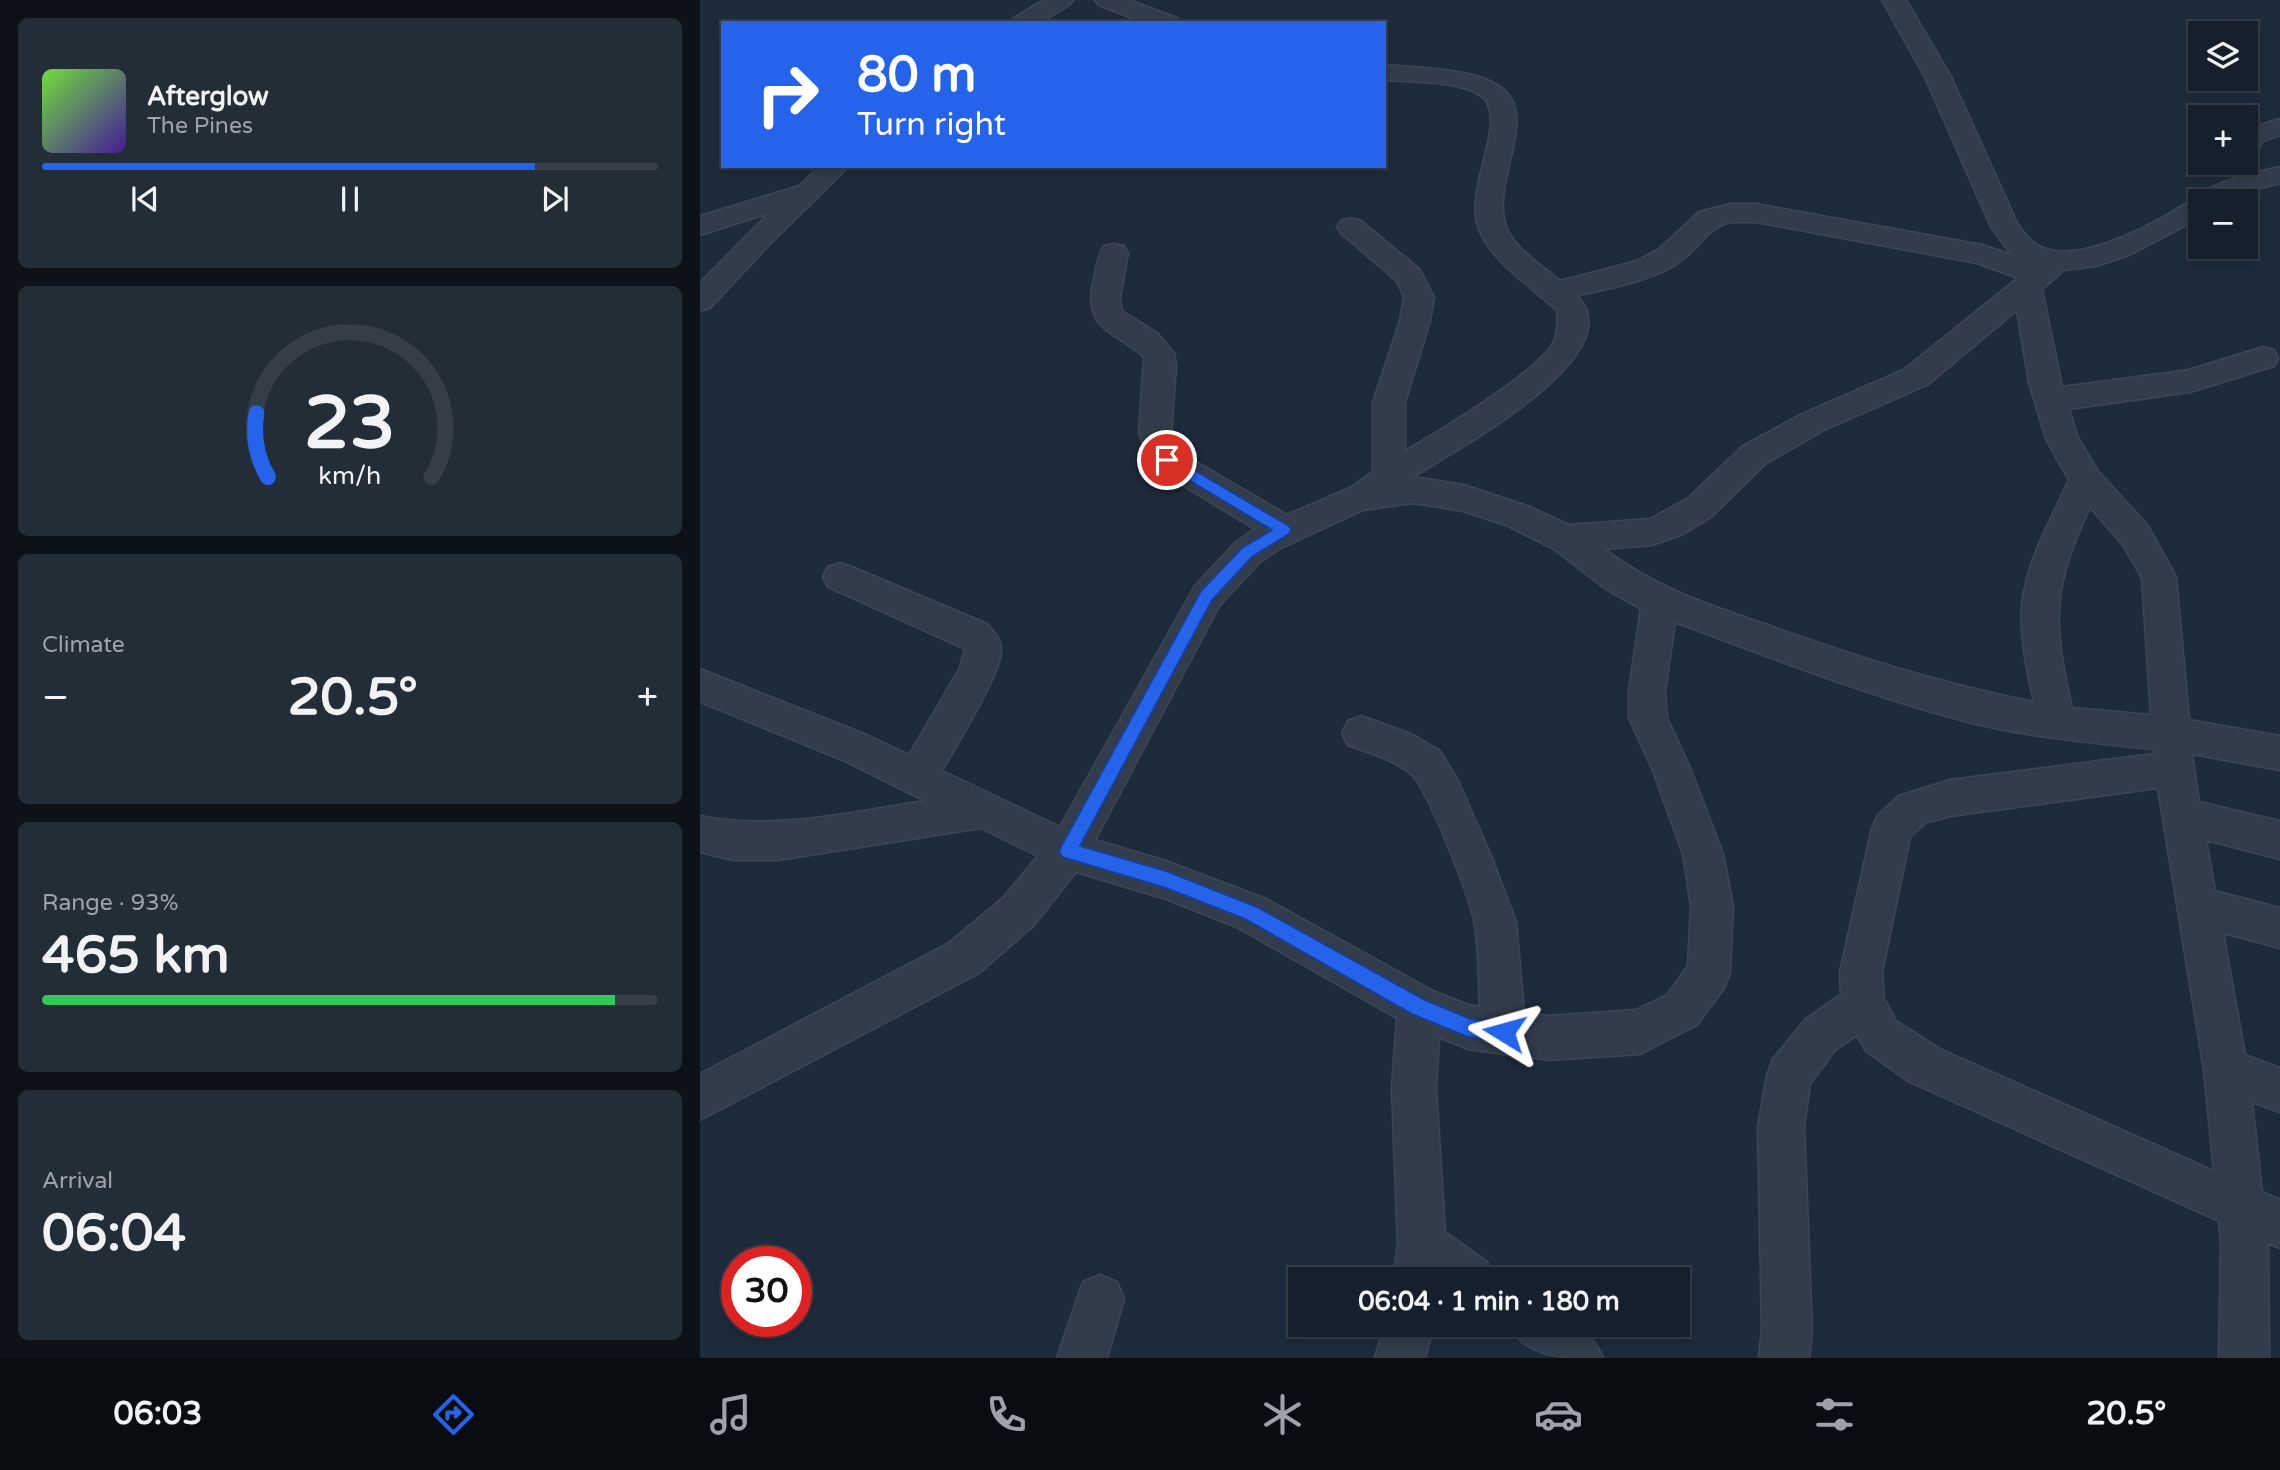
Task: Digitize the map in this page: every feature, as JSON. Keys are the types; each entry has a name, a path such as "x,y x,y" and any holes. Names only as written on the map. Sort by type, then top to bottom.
{"street":[{"path":"1026,21 1061,0"},
{"path":"1107,0 1163,21"},
{"path":"1894,0 1938,77 2005,227 2018,244 2032,254 2042,274 2051,400 2062,439 2086,480 2136,536 2159,577 2181,816 2226,1070 2245,1247 2244,1358"},
{"path":"700,1098 964,958 1018,912 1068,851 1207,596 1248,552 1284,530 1358,498 1458,436 1546,371 1567,347 1573,323 1571,308 1494,232 1486,203 1505,114 1500,99 1490,89 1462,82 1386,72"},
{"path":"2258,132 2280,127"},
{"path":"700,301 757,240 834,168"},
{"path":"2258,173 2280,175"},
{"path":"2225,189 2243,175"},
{"path":"700,226 811,190"},
{"path":"1556,292 1647,268 1669,256 1709,218 1730,213 1756,213 1982,254 2042,274"},
{"path":"1566,539 1652,532 1671,525 1699,508 1754,455 1812,422 1916,377 2042,274 2136,242 2188,213"},
{"path":"1350,227 1409,276 1419,297 1415,321 1389,402 1389,477"},
{"path":"1114,253 1105,298 1108,315 1159,353 1161,366 1155,434 1167,460 1284,530"},
{"path":"2051,400 2190,381 2263,358"},
{"path":"2057,723 2043,658 2040,605 2050,564 2086,480"},
{"path":"1358,498 1413,490 1464,498 1518,516 1566,539 1618,579 1660,602 1876,680 1971,706 2057,723 2173,751 2280,753"},
{"path":"840,578 974,635 983,644 977,672 917,778"},
{"path":"700,685 856,748 1068,851 1166,880 1251,913 1419,1007 1468,1027 1549,1038 1640,1032 1682,1010 1709,973 1712,906 1703,854 1671,768 1648,718 1647,691 1660,602"},
{"path":"1361,733 1398,746 1426,763 1444,794 1478,872 1495,922 1504,1032"},
{"path":"2173,751 1950,798 1913,809 1892,828 1861,972 1863,1004 1881,1036 1924,1065 2280,1224"},
{"path":"700,834 733,841 778,841 982,810"},
{"path":"2181,816 2280,840"},
{"path":"2198,906 2280,928"},
{"path":"1784,1358 1787,1317 1781,1126 1789,1075 1820,1035 1863,1004"},
{"path":"1419,1007 1414,1088 1420,1262"},
{"path":"2226,1070 2280,1090"},
{"path":"1082,1358 1100,1299"},
{"path":"1400,1358 1406,1337"},
{"path":"1549,1337 1578,1358"}],"route":[{"path":"1167,460 1284,530 1248,552 1207,596 1068,851 1166,880 1251,913 1419,1007 1468,1027 1504,1032"}]}
